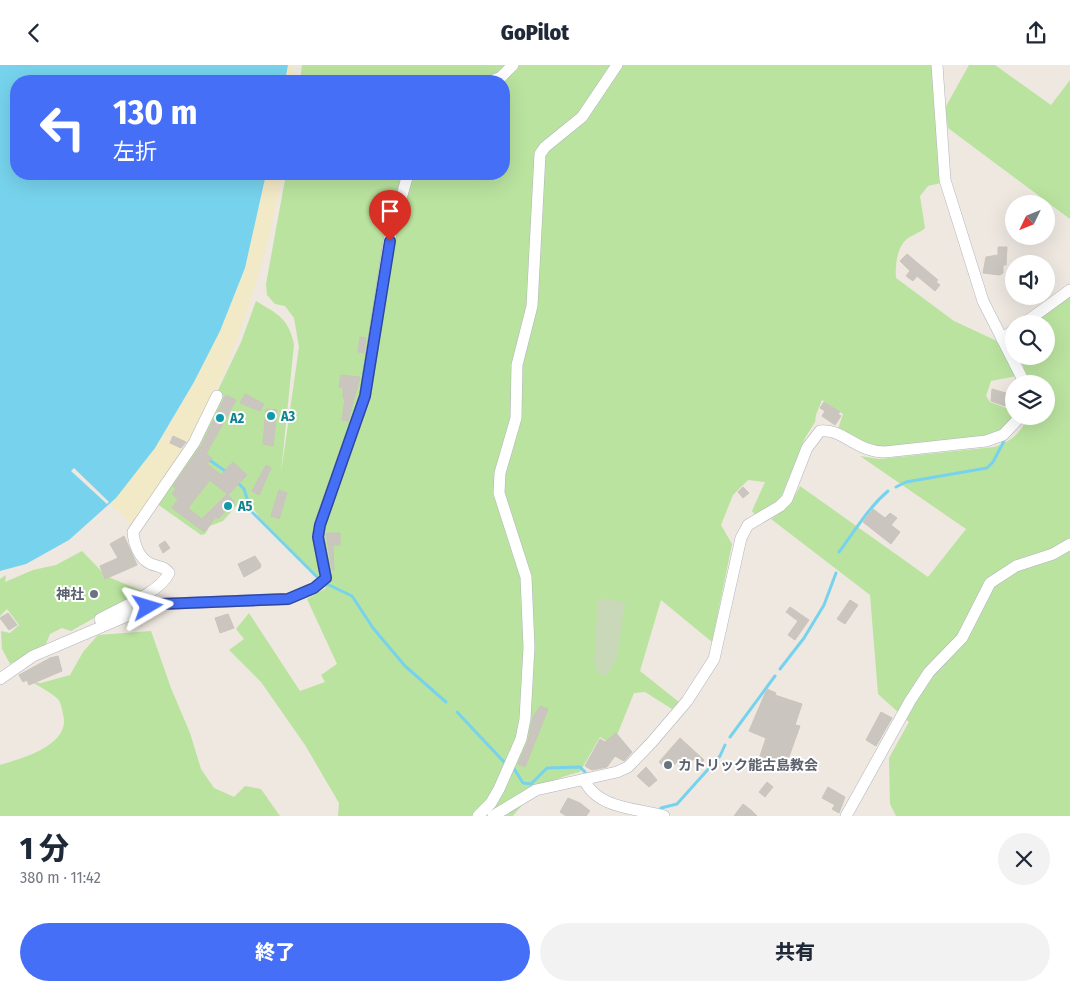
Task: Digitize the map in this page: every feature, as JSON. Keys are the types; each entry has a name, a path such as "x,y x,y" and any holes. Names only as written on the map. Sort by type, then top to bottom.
{"street":[{"path":"503,75 513,65"},
{"path":"478,816 491,803 499,789 520,739 525,719 529,647 526,577 499,493 500,473 516,418 516,365 532,305 540,154 582,117 617,65"},
{"path":"937,65 946,180 983,301 1020,375"},
{"path":"0,679 33,656 127,614 161,604 288,599 314,588 326,578 318,537 320,525 365,396 390,241 406,180"},
{"path":"1035,315 1070,290"},
{"path":"81,634 90,624 146,594 166,578 169,573 165,567 148,563 135,545 133,532 194,443 217,396"},
{"path":"493,816 536,790 584,779 608,776 628,767 688,701 706,675 714,659 741,538 748,525 780,507 787,499 807,448 820,431 829,430 872,452 885,452 986,441 1003,435 1012,425"},
{"path":"846,816 910,701 929,673 962,638 990,583 1012,568 1053,554 1070,544"},
{"path":"584,779 592,793 608,802 664,816"}],"green space":[{"path":"302,65 933,65 941,183 928,186 920,196 925,228 907,239 901,247 896,262 896,278 954,321 997,341 1005,356 1005,365 1010,365 1015,375 1005,375 1005,378 991,381 986,396 990,402 1005,408 1005,425 1011,425 993,435 872,449 837,432 843,414 822,400 815,422 805,438 782,495 775,503 756,516 752,511 765,482 748,480 733,495 721,525 732,544 712,642 661,600 640,671 679,702 672,709 645,692 634,693 613,745 600,737 580,772 551,782 527,800 513,816 338,816 339,803 305,745 261,682 229,650 244,639 236,629 249,613 300,691 325,682 321,675 337,664 307,599 326,588 259,517 250,504 237,505 223,521 210,526 205,534 201,535 153,501 197,434 241,342 256,301 281,317 292,335 294,344 281,473 299,347 294,318 285,306 275,304 267,295 266,284 285,180 510,180 510,75 301,75"},
{"path":"969,65 995,65 1051,105 1070,80 1070,219 1055,208 1055,195 1038,195 948,128 945,108"},
{"path":"1070,295 1070,816 896,816 890,804 889,758 909,722 878,694 870,595 771,519 788,505 800,486 928,577 966,529 860,456 879,459 994,447 1015,436 1023,425 1055,425 1055,375 1026,375 1023,365 1055,365 1055,315 1043,315"},
{"path":"82,551 106,576 142,591 71,631 62,628 50,634 45,646 10,664 2,649 1,631 10,633 19,625 7,609 0,616 0,579 6,575 5,582 33,570 56,565"},
{"path":"598,598 625,602 617,658 606,676 598,673 594,662"},
{"path":"151,631 171,688 190,733 201,769 214,788 234,797 245,786 261,789 280,816 0,816 0,765 43,749 60,734 64,725 61,704 58,699 32,682 41,683 70,675 83,652 98,635"}],"sand":[{"path":"288,65 294,65 293,75 286,75"},
{"path":"265,180 282,180 258,278 247,312 235,346 206,412 189,443 173,436 171,439 162,435 194,382 220,331 245,268"},
{"path":"161,436 186,450 132,525 110,503 155,448"}],"water":[{"path":"0,65 288,65 286,75 10,75 10,180 265,180 245,268 220,331 194,382 155,448 116,498 69,540 26,564 0,571"}],"pier":[{"path":"74,468 109,502 107,504 71,471"}],"building":[{"path":"998,247 1007,247 1003,273 1000,275 983,273 986,257 998,255"},
{"path":"907,254 938,280 936,282 940,285 935,291 917,276 913,281 906,276 910,271 900,261"},
{"path":"360,337 366,338 364,353 358,352"},
{"path":"341,375 360,377 348,421 342,420 345,399 343,398 343,388 339,387"},
{"path":"992,389 1005,393 1005,406 991,401"},
{"path":"245,394 264,404 260,411 240,403"},
{"path":"226,395 236,400 206,454 212,458 207,464 221,475 233,462 247,475 228,495 235,502 218,519 216,517 204,532 172,508 178,499 172,494 176,489 173,486 201,446","holes":["210,480 227,494 202,519 188,508"]},
{"path":"824,402 840,412 838,414 841,416 835,425 822,416 825,411 820,408"},
{"path":"266,409 277,410 273,446 263,444"},
{"path":"173,436 186,442 181,448 170,443"},
{"path":"266,465 271,468 259,495 252,491"},
{"path":"743,487 749,493 743,498 738,492"},
{"path":"279,490 287,493 279,519 271,516"},
{"path":"873,509 885,518 890,513 897,518 891,525 900,532 891,544 863,522"},
{"path":"326,533 340,533 340,545 333,545 334,571 332,569"},
{"path":"124,536 137,565 105,579 100,566 118,558 110,544"},
{"path":"165,541 170,548 163,553 159,545"},
{"path":"255,556 261,565 260,568 244,577 238,564"},
{"path":"850,600 858,605 845,624 837,619"},
{"path":"790,607 809,620 795,640 788,635 798,621 786,612"},
{"path":"8,613 17,625 9,630 0,618"},
{"path":"228,614 234,628 220,633 215,618"},
{"path":"58,656 62,671 29,685 27,680 23,682 19,675 50,658"},
{"path":"767,689 776,693 775,695 802,704 795,725 800,726 786,765 760,756 766,738 749,731"},
{"path":"540,706 548,709 525,767 518,764 528,741 533,717"},
{"path":"881,712 892,718 876,746 866,740"},
{"path":"616,733 632,752 624,761 615,756 607,767 592,770 585,766 600,739 605,742"},
{"path":"680,738 704,760 700,765 693,759 690,763 683,757 668,770 659,762"},
{"path":"646,767 657,780 649,787 637,776"},
{"path":"767,782 773,787 765,797 759,792"},
{"path":"828,787 845,797 839,813 832,809 835,805 822,798"},
{"path":"568,798 580,803 590,811 586,816 566,816 560,812"},
{"path":"743,804 751,810 757,816 734,816"}],"waterway":[{"path":"896,487 906,482 987,468 993,462 1004,441"},
{"path":"208,459 228,473"},
{"path":"236,481 244,489 251,511 318,578"},
{"path":"839,552 868,512 888,491"},
{"path":"780,669 804,638 824,605 836,573"},
{"path":"327,584 352,596 373,628 405,666 446,702"},
{"path":"730,737 775,676"},
{"path":"457,712 505,763"},
{"path":"661,808 677,804 720,756 725,745"},
{"path":"513,767 523,783 531,784 547,768 580,767 585,772"}],"place":[{"name":"A3","path":"271,416"},
{"name":"A2","path":"220,418"},
{"name":"A5","path":"228,506"},
{"name":"神社","path":"94,594"},
{"name":"カトリック能古島教会","path":"668,765"}],"route":[{"path":"148,607 161,604 288,599 314,588 326,578 318,537 320,525 330,491 365,396 390,241"}]}
